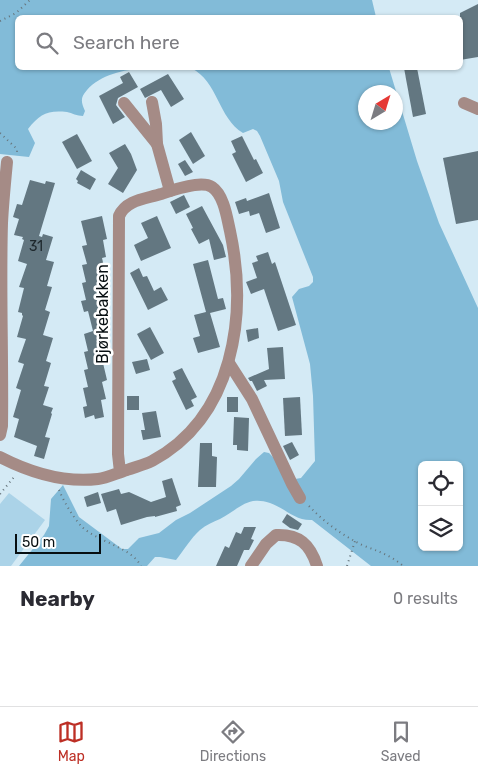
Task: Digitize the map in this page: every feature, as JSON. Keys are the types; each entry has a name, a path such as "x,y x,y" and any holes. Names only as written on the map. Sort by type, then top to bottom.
{"street":[{"path":"152,102 157,144 170,191"},
{"path":"124,103 157,144"},
{"path":"464,103 478,109"},
{"path":"0,434 2,426 3,362 0,305 6,162"},
{"name":"Bjørkebakken","path":"0,457 18,466 55,478 99,479 120,472 150,462 184,439 200,420 215,399 229,363 236,314 236,285 231,239 221,199 214,188 207,184 170,191 129,204 122,209 119,216 118,454 120,472"},
{"path":"229,363 252,399 300,498"},
{"path":"251,566 266,544 276,535 289,534 305,543 314,557 317,566"}],"path":[{"path":"0,20 16,13 30,0"},
{"path":"0,132 17,149 16,158 6,162"},
{"path":"0,494 14,477 18,466"},
{"path":"55,478 73,515 83,527 133,556 141,566"},
{"path":"300,498 318,516 335,529 355,541 395,559 403,566"},
{"path":"347,566 355,541"}],"shaded area":[{"path":"0,0 372,0 376,15 15,15 15,70 131,70 105,77 92,85 83,95 82,100 85,111 83,116 60,112 44,114 36,120 28,129 35,143 29,157 0,154"},
{"path":"194,70 390,70 394,85 358,85 358,130 403,130 403,114 439,223 478,308 478,566 371,566 312,520 295,516 270,503 255,501 243,505 202,528 176,560 155,557 147,566 19,566 49,526 51,499 63,485 79,517 122,549 128,549 139,538 159,533 176,520 231,486 264,452 269,453 295,479 301,478 315,461 310,364 292,297 299,289 309,286 313,282 313,277 283,202 279,181 260,136 253,129 243,133 235,126 228,118 213,90 200,74"},
{"path":"9,493 45,520 11,566 0,566 0,504"}],"building":[{"path":"478,4 478,57 463,60 463,15 460,15 460,13"},
{"path":"404,70 417,70 426,114 413,117"},
{"path":"129,72 138,87 118,98 116,105 125,117 113,124 99,96 123,83 120,77"},
{"path":"168,74 184,99 171,107 161,90 145,98 140,89"},
{"path":"191,132 205,156 193,164 179,140"},
{"path":"77,134 92,161 77,169 62,142"},
{"path":"242,136 263,173 246,182 232,154 236,152 231,141"},
{"path":"125,144 137,170 123,193 108,184 118,168 109,153"},
{"path":"478,151 478,220 456,224 443,158"},
{"path":"185,160 193,172 185,176 178,164"},
{"path":"81,170 96,179 90,190 77,183 76,179"},
{"path":"30,180 45,184 46,181 55,183 39,236 42,237 43,234 53,237 46,260 54,262 47,286 52,287 45,310 50,312 43,335 53,338 46,361 51,363 44,386 49,387 43,405 53,408 45,437 50,438 44,459 34,456 37,446 14,437 19,419 13,417 21,390 16,388 24,364 18,362 26,339 17,337 23,316 22,313 18,312 24,288 19,287 27,264 18,261 24,240 22,239 23,237 14,235 19,219 13,217 17,204 22,205"},
{"path":"269,193 280,228 266,233 259,213 250,216 249,211 239,214 235,202 246,198 247,201"},
{"path":"184,195 190,207 176,214 170,202"},
{"path":"202,206 223,245 226,257 214,260 209,239 199,244 191,229 193,228 186,214"},
{"path":"102,216 107,239 103,240 106,257 102,258 106,275 101,276 105,293 99,295 107,326 104,327 108,344 104,345 108,362 103,363 107,380 102,382 106,399 101,400 104,417 95,419 94,415 85,418 83,407 87,406 83,388 88,387 84,370 88,369 84,352 88,351 84,334 93,331 88,311 84,312 81,301 86,300 82,283 86,282 82,265 87,264 82,246 87,245 81,221"},
{"path":"157,216 171,248 141,261 134,245 148,238 141,223"},
{"path":"268,252 272,264 275,262 296,325 278,331 264,289 251,294 246,282 257,278 252,263 258,261 256,256"},
{"path":"208,260 218,299 223,298 226,309 210,313 220,347 198,353 193,338 200,336 194,315 206,312 193,264"},
{"path":"139,268 143,277 147,276 154,291 161,287 168,300 148,310 130,273"},
{"path":"150,327 164,353 151,360 137,334"},
{"path":"258,328 259,338 248,342 246,330"},
{"path":"283,347 285,379 264,380 267,386 257,391 252,381 248,378 269,369 267,348"},
{"path":"147,359 150,370 136,374 132,362"},
{"path":"182,368 197,397 191,400 194,406 186,410 172,381 176,379 173,372"},
{"path":"127,396 139,396 139,410 127,410"},
{"path":"227,397 238,397 238,412 227,412"},
{"path":"300,397 302,435 285,436 283,398"},
{"path":"156,411 161,437 143,440 141,430 145,430 142,413"},
{"path":"234,417 249,418 248,451 237,450 237,445 233,445"},
{"path":"292,442 299,455 290,460 283,446"},
{"path":"200,443 212,443 212,456 217,457 216,487 198,487"},
{"path":"172,478 181,505 176,507 177,511 121,525 116,509 107,512 101,494 119,489 121,494 129,492 151,502 166,497 162,481"},
{"path":"98,492 101,503 87,507 84,497"},
{"path":"287,514 302,524 298,530 290,528 282,522"},
{"path":"244,527 256,527 251,539 254,540 249,550 244,550 237,566 216,566 225,546 229,548 236,532 241,534"}]}
